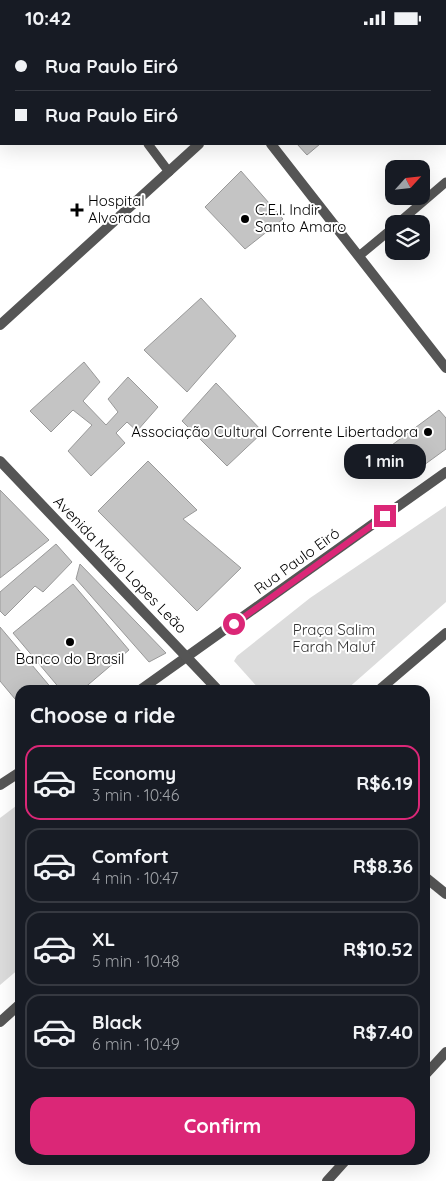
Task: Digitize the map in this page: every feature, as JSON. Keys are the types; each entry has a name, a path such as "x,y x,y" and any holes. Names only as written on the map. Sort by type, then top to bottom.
{"street":[{"path":"0,325 199,145"},
{"path":"272,145 446,367"},
{"name":"Avenida Mário Lopes Leão","path":"0,461 213,685"},
{"name":"Rua Paulo Eiró","path":"147,685 446,472"},
{"path":"385,685 446,633"},
{"path":"0,785 15,774"},
{"path":"430,881 446,894"},
{"path":"0,1022 15,1008"},
{"path":"430,1070 446,1052"},
{"path":"327,1181 341,1165"}],"lane":[{"path":"149,145 168,172"},
{"path":"408,215 446,182"},
{"path":"359,256 385,234"}],"green space":[{"name":"Praça Salim Farah Maluf","path":"446,506 446,602 352,685 256,685 234,661 237,656 310,598"},
{"path":"15,807 15,972 0,985 0,818"}],"building":[{"path":"298,145 319,145 307,155"},
{"path":"241,171 283,219 245,249 205,207"},
{"path":"201,298 236,336 187,392 144,350"},
{"path":"84,362 100,382 83,401 106,425 118,412 108,399 128,377 158,407 137,431 127,422 116,433 125,443 91,476 68,451 92,425 73,410 51,432 30,411"},
{"path":"216,383 263,432 227,466 182,421"},
{"name":"Associação Cultural Corrente Libertadora","path":"439,410 446,418 446,449 413,473 392,445"},
{"path":"148,461 197,510 183,519 241,568 197,611 98,511"},
{"path":"0,490 49,540 0,578"},
{"path":"56,544 72,562 43,592 35,586 5,616 0,611 0,592"},
{"path":"80,564 166,653 149,662 76,579"},
{"path":"73,584 129,650 88,685 57,685 13,633"},
{"path":"0,627 49,685 15,685 15,699 0,681"}],"place":[{"name":"Hospital Alvorada","path":"77,210"},
{"name":"C.E.I. Indir Santo Amaro","path":"245,219"},
{"name":"Associação Cultural Corrente Libertadora","path":"428,432"},
{"name":"Banco do Brasil","path":"70,642"}],"route":[{"path":"234,624 385,516"}]}
